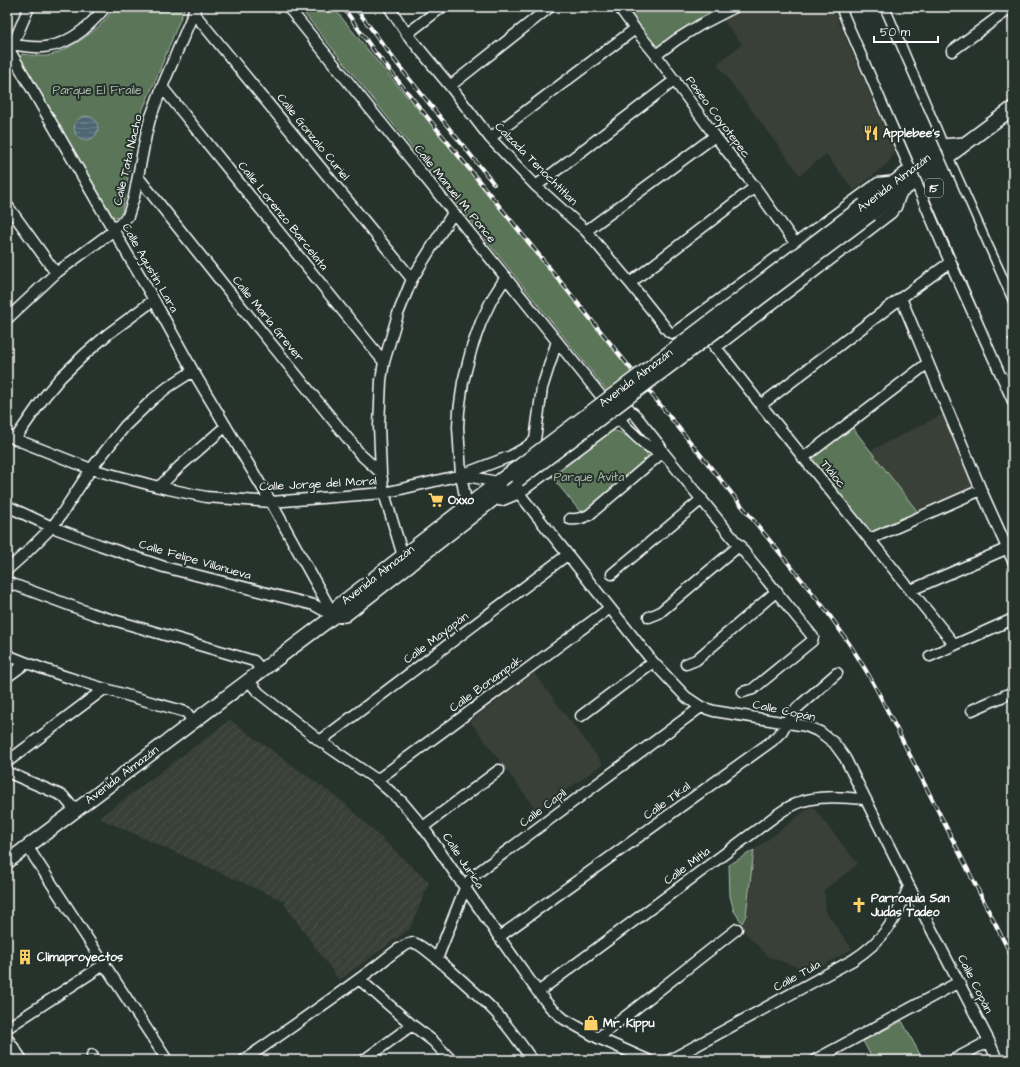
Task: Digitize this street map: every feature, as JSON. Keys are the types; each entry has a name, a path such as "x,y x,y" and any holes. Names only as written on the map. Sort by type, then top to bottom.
{"highway":[{"name":"15","path":"855,7 1013,370"},
{"name":"15","path":"870,7 1013,333"}],"main road":[{"path":"945,151 964,144 1013,108"},
{"name":"Avenida Almazán","path":"334,616 338,606 499,481 868,210 945,151"},
{"name":"Avenida Almazán","path":"7,862 334,616 344,615 487,504 517,485 868,210"},
{"path":"517,485 623,414"}],"street":[{"path":"29,7 10,46 37,48 55,46 77,34 97,17 105,7"},
{"name":"Calle Manuel M. Ponce","path":"288,7 601,397 623,414"},
{"name":"Calzada Tenochtitlan","path":"389,7 407,34 490,138 536,186 586,231 669,332 674,333 693,319"},
{"path":"407,34 442,7"},
{"path":"450,86 550,7"},
{"name":"Paseo Coyotepec","path":"619,7 755,187 795,243"},
{"path":"656,55 700,24 735,7"},
{"path":"841,7 950,262 1013,401"},
{"path":"884,7 945,151 1013,302"},
{"path":"952,51 1012,7"},
{"name":"Calle Tata Nacho","path":"7,319 56,273 114,231 128,216 134,197 150,119 195,10"},
{"name":"Calle Gonzalo Curiel","path":"195,10 412,279"},
{"path":"490,138 636,29"},
{"name":"Calle Agustín Lara","path":"10,46 193,370 271,502 334,616"},
{"path":"871,78 908,62"},
{"path":"536,186 675,80"},
{"name":"Calle Lorenzo Barcelata","path":"162,87 384,362"},
{"path":"586,231 715,136"},
{"name":"Calle María Grever","path":"138,177 360,454 381,473"},
{"path":"693,319 878,183 900,186 896,207 891,212 716,348"},
{"path":"630,283 755,187"},
{"path":"7,205 56,273"},
{"path":"403,556 384,493 381,473 379,426 381,380 384,362 398,314 412,279 454,212"},
{"path":"761,405 901,298 984,239"},
{"path":"467,507 461,475 458,427 463,382 472,347 481,322 492,299 506,278"},
{"path":"735,288 757,316"},
{"path":"901,298 981,490 1010,547 1013,561"},
{"path":"11,437 60,378 108,334 154,300"},
{"name":"Tláloc","path":"693,319 803,458 954,644"},
{"name":"Calle Jorge del Moral","path":"11,437 91,469 206,498 271,502 384,493 461,475 511,456 535,440 542,388 557,341"},
{"path":"803,458 928,363"},
{"path":"7,570 52,526 61,515 91,469 125,426 153,399 193,370"},
{"path":"663,452 647,446 626,427 623,414 633,413 637,417 663,452 740,545 813,638 812,641 753,689 743,692"},
{"path":"159,487 179,467 226,426"},
{"path":"570,519 576,520 589,515 663,452"},
{"path":"461,475 499,481"},
{"name":"Calle Copán","path":"517,485 567,555 653,662 686,697 701,708 806,726 820,732 834,743 845,758 909,886 990,1041 997,1060"},
{"path":"870,539 981,490"},
{"path":"612,574 702,499"},
{"name":"Calle Felipe Villanueva","path":"7,506 100,545 164,567 314,605 334,616"},
{"path":"649,617 659,613 740,545"},
{"path":"911,590 1010,547"},
{"name":"Calle Mayapán","path":"320,741 567,555"},
{"path":"7,582 93,614 254,661 262,670"},
{"path":"686,664 696,660 777,591"},
{"name":"Calle Bonampak","path":"377,780 610,608"},
{"path":"930,656 1013,619"},
{"path":"7,655 26,663 104,689 186,712 193,721"},
{"path":"581,716 653,662"},
{"path":"7,677 26,663"},
{"name":"Calle Tikal","path":"499,937 772,741 782,731 786,722 797,708 837,672"},
{"name":"Calle Jurica","path":"248,680 259,694 320,741 377,780 402,802 423,827 499,937 550,1007 564,1019 598,1038 648,1060"},
{"path":"7,762 104,689"},
{"path":"972,710 1013,692"},
{"name":"Calle Capil","path":"437,959 465,888 474,876 701,708"},
{"path":"423,827 499,770"},
{"path":"7,772 63,796 75,810"},
{"name":"Calle Mitla","path":"538,992 790,807 803,801 817,798 865,799"},
{"path":"28,846 168,1060"},
{"name":"Calle Tula","path":"670,1060 864,953 886,932 896,917 909,886"},
{"path":"598,1038 737,929"},
{"path":"244,1060 402,948 415,943 423,947 437,959 492,1009 510,1030 532,1060"},
{"path":"7,1028 105,964"},
{"path":"359,979 412,1025 433,1041 451,1060"},
{"path":"814,1060 959,982"},
{"path":"364,1060 412,1025"},
{"path":"7,1038 22,1060"},
{"path":"953,1060 990,1041"}],"shaded area":[{"path":"750,7 832,7 893,146 893,155 889,162 854,191 826,154 800,175 717,64 742,44 722,19"},
{"path":"947,412 978,488 921,515 870,451"},
{"path":"534,673 603,764 537,811 470,721"},
{"path":"230,720 343,802 429,883 410,929 339,980 284,904 286,902 99,818"},
{"path":"812,806 858,864 824,890 826,912 852,949 812,972 769,957 746,934 742,923 746,915 754,850"}],"green space":[{"name":"Parque El Fraile","path":"114,7 185,7 137,123 131,150 122,212 116,217 113,217 20,57 22,54 47,56 70,47 100,25 108,17"},
{"path":"299,7 333,7 427,120 632,373 608,392"},
{"path":"619,7 735,7 656,55"},
{"path":"849,423 921,516 870,539 803,458"},
{"name":"Parque Avita","path":"609,431 619,432 632,440 645,451 648,458 582,514 551,476"},
{"path":"754,850 746,915 742,923 734,911 730,896 729,865"},
{"path":"902,1021 923,1060 873,1060 863,1041"}],"water":[{"path":"86,116 94,120 98,128 94,136 86,140 78,136 74,128 78,120"}],"railway":[{"path":"343,7 374,51 837,625 877,690 1013,959"},
{"path":"355,7 399,66 494,184"}],"place":[{"name":"Applebee's","path":"871,133"},
{"name":"Oxxo","path":"436,500"},
{"name":"Parroquia San Judas Tadeo","path":"859,905"},
{"name":"Climaproyectos","path":"25,957"},
{"name":"Mr. Kippu","path":"591,1023"}]}
